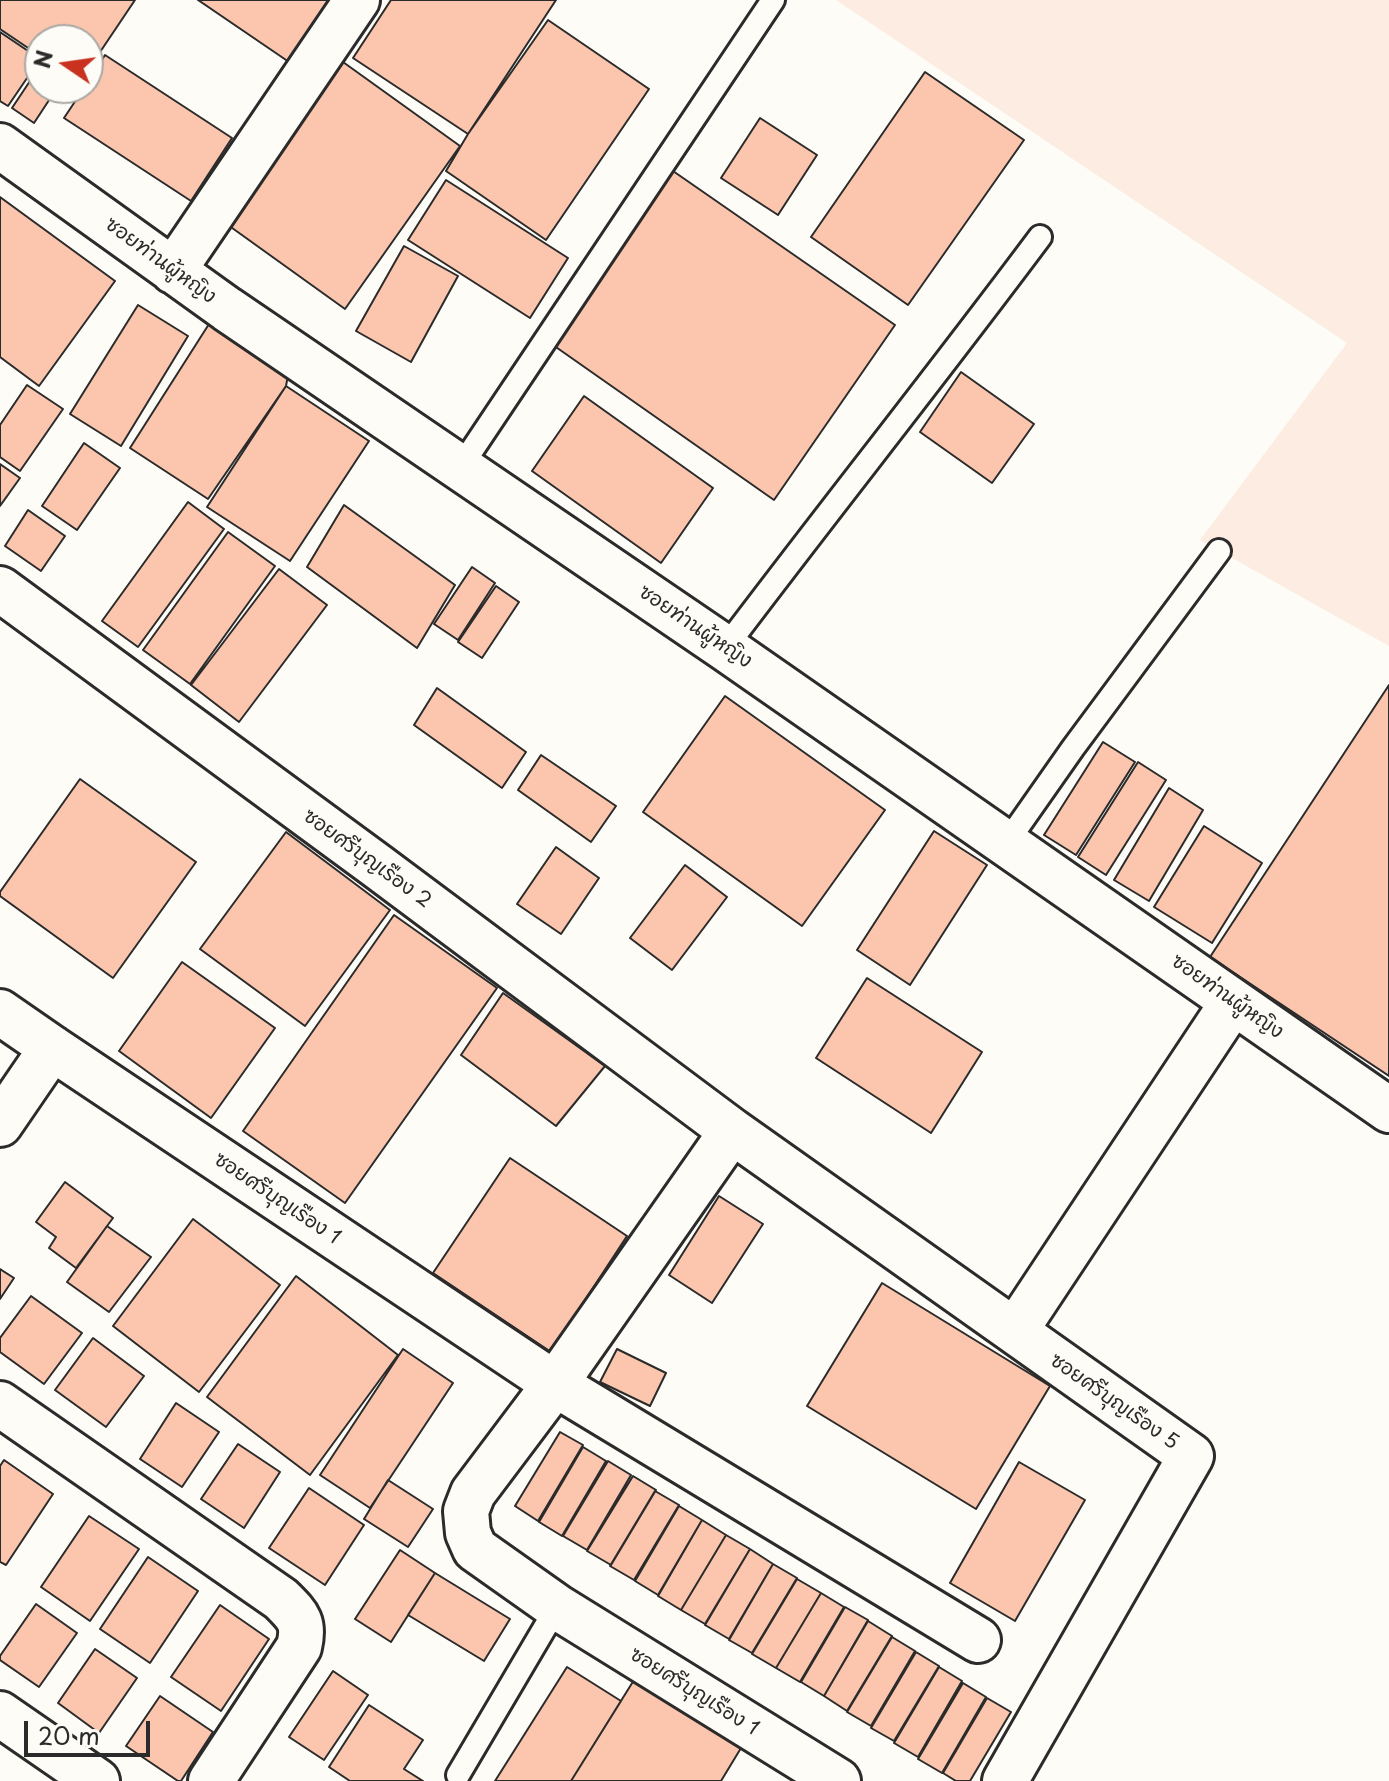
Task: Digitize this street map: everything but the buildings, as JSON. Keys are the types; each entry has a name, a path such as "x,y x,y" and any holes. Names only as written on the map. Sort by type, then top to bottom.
{"street":[{"path":"173,271 357,0"},
{"name":"ซอยท่านผู้หญิง","path":"0,146 173,271 725,648 1389,1110"},
{"name":"ซอยศรีบุญเรือง 2","path":"0,589 732,1131"},
{"path":"1015,1331 1233,1002"},
{"name":"ซอยศรีบุญเรือง 1","path":"0,1012 555,1384"},
{"path":"0,1124 52,1048"},
{"name":"ซอยศรีบุญเรือง 5","path":"732,1131 1191,1456 1005,1781"},
{"name":"ซอยศรีบุญเรือง 1","path":"732,1131 555,1384 473,1493 466,1511 468,1533 475,1549 557,1607 838,1781"},
{"path":"555,1384 978,1640"},
{"path":"0,1404 281,1599 295,1614 303,1629 299,1647 211,1781"},
{"path":"0,1714 97,1781"}],"lane":[{"path":"460,468 773,0"},
{"path":"725,648 1040,237"},
{"path":"1005,845 1219,551"},
{"path":"458,1775 557,1607"}],"shaded area":[{"path":"836,0 1389,0 1389,646 1200,540 1347,343"}]}
